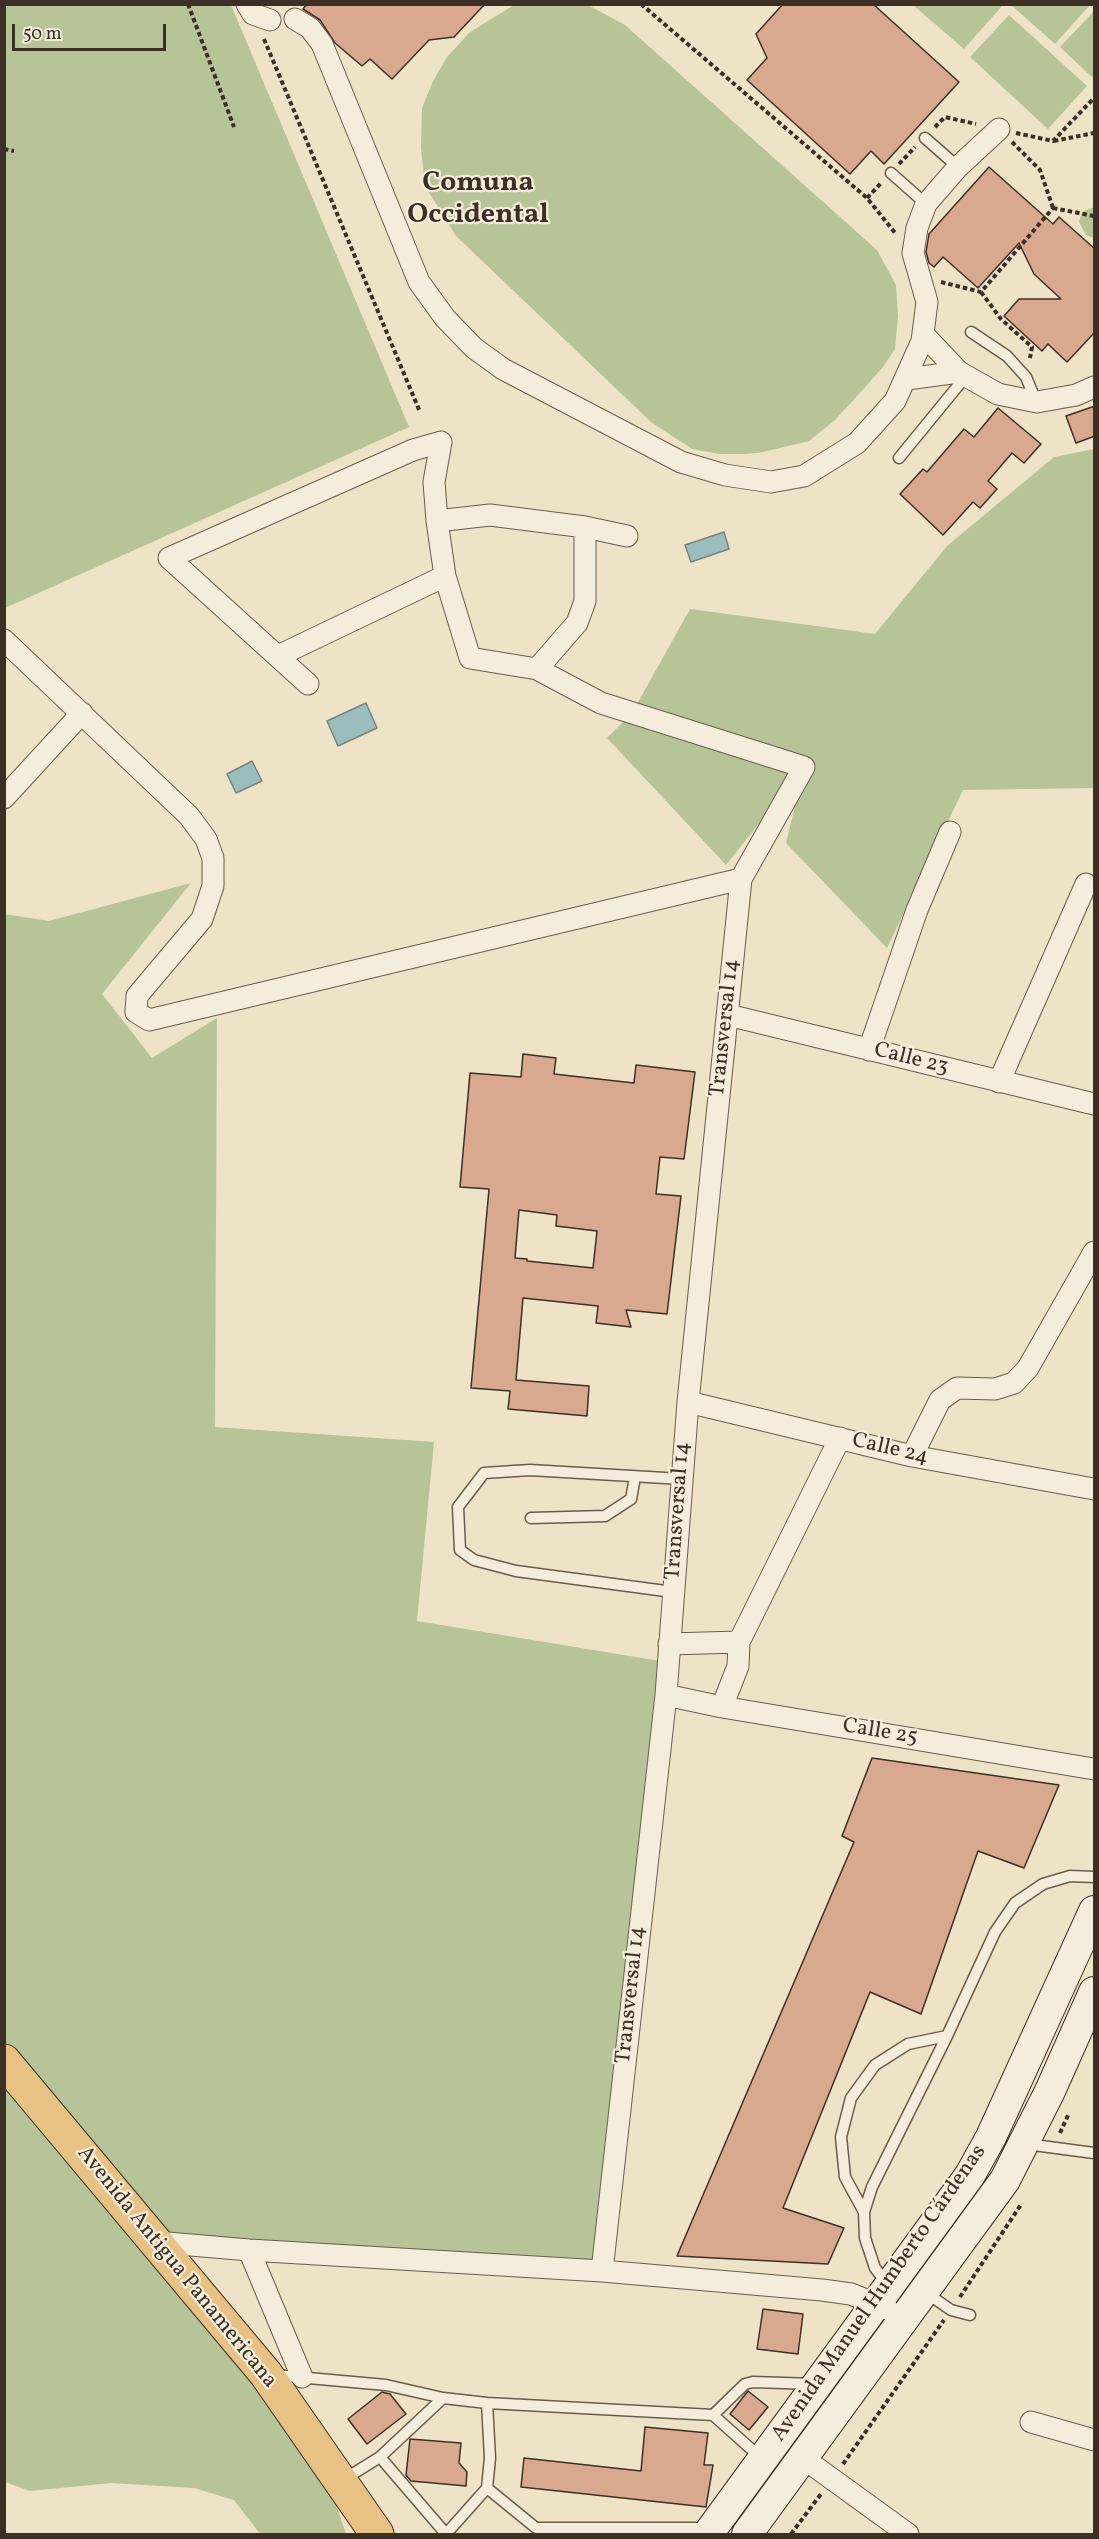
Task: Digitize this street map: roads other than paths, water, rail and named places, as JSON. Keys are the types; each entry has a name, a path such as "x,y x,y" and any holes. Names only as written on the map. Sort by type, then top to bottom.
{"main road":[{"name":"Avenida Manuel Humberto Cárdenas","path":"710,2531 970,2175 986,2147 1095,1911"},
{"name":"Avenida Manuel Humberto Cárdenas","path":"747,2535 907,2318 1005,2180 1095,1992"},
{"name":"Avenida Antigua Panamericana","path":"4,2061 266,2374 340,2481 363,2532"}],"street":[{"path":"295,19 310,28 322,44 419,282 445,318 474,348 503,369 681,462 725,476 771,482 804,476 857,443 895,401 907,379 923,334 927,302 915,263 917,228 926,204 958,167 999,129"},
{"path":"923,334 962,374 998,394 1036,402 1076,395 1095,387"},
{"path":"907,379 962,374"},
{"path":"308,684 169,558 413,450 441,442 435,482 437,521 445,576 470,658 537,669 577,623 585,601 585,527"},
{"path":"437,521 490,515 585,527 627,536"},
{"path":"278,656 445,576"},
{"path":"4,640 189,816 206,839 213,858 213,886 202,919 137,996 136,1012 149,1020 741,879"},
{"name":"Transversal 14","path":"537,669 601,703 804,767 741,879 688,1402 666,1695 602,2271"},
{"path":"4,798 82,713"},
{"path":"869,1050 917,910 950,832"},
{"path":"999,1082 1086,884"},
{"name":"Calle 23","path":"728,1015 1095,1104"},
{"path":"912,1456 940,1400 957,1388 995,1389 1014,1383 1028,1368 1095,1252"},
{"name":"Calle 24","path":"688,1402 912,1456 1095,1489"},
{"path":"722,1707 738,1666 739,1642 840,1438"},
{"path":"669,1644 739,1642"},
{"name":"Calle 25","path":"666,1695 722,1707 1095,1769"},
{"path":"156,2242 249,2250 602,2271 851,2294 882,2294 907,2318"},
{"path":"249,2250 302,2378"},
{"path":"1031,2422 1095,2440"},
{"path":"803,2458 908,2535"}],"lane":[{"path":"925,138 958,167"},
{"path":"891,173 926,204"},
{"path":"971,332 1007,356 1026,377 1036,402"},
{"path":"899,458 962,374"},
{"path":"673,1592 516,1571 474,1560 460,1550 458,1507 484,1473 530,1470 682,1479"},
{"path":"531,1518 605,1516 631,1499 635,1477"},
{"path":"882,2294 865,2238 864,2212 872,2187 947,2036 995,1932 1015,1903 1043,1884 1070,1876 1095,1877"},
{"path":"864,2212 845,2176 841,2137 851,2098 874,2066 908,2044 947,2036"},
{"path":"1024,2144 1095,2153"},
{"path":"925,2292 951,2310 970,2314"},
{"path":"266,2374 386,2385 443,2398 487,2403 714,2415 762,2459"},
{"path":"714,2415 745,2384 753,2382 817,2384"},
{"path":"340,2481 380,2457 443,2398"},
{"path":"380,2457 446,2534 487,2488 490,2458 487,2403"},
{"path":"487,2488 535,2531 710,2531"}],"water":[{"path":"724,532 729,549 691,562 685,545"},
{"path":"366,703 377,728 338,746 327,721"},
{"path":"252,761 262,781 236,793 227,774"}],"district":[{"name":"Comuna Occidental","path":"478,201"}]}
